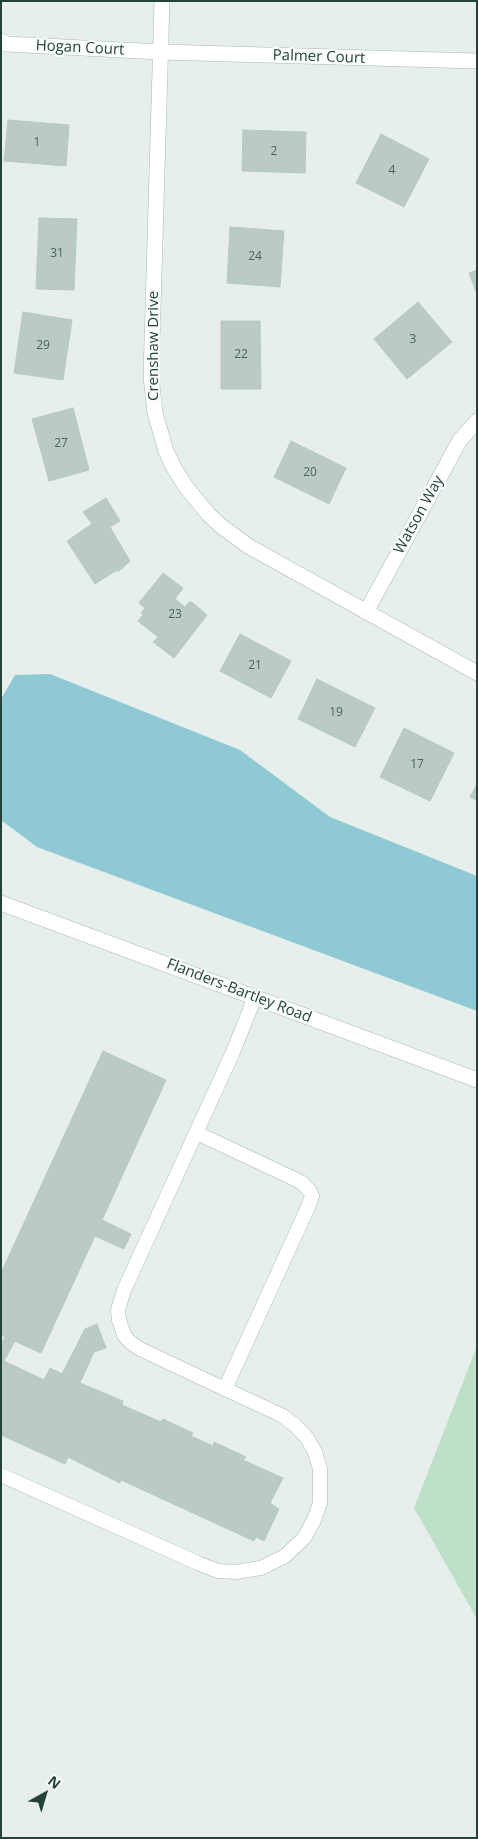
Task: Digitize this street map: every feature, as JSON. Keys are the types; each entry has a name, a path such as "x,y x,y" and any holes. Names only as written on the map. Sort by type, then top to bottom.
{"street":[{"name":"Crenshaw Drive","path":"162,1 151,376 155,413 166,451 174,468 199,504 221,526 248,546 477,673"},
{"name":"Hogan Court","path":"1,41 6,44 160,52"},
{"name":"Palmer Court","path":"160,52 477,61"},
{"name":"Watson Way","path":"366,612 460,440 477,421"},
{"name":"Flanders-Bartley Road","path":"1,903 477,1080"}],"lane":[{"path":"1,1475 218,1571 236,1572 261,1568 285,1556 304,1538 314,1520 320,1503 320,1469 315,1452 307,1438 295,1425 281,1415 140,1349 124,1335 119,1320 120,1301 124,1290 233,1052 255,997"},
{"path":"197,1132 301,1182 306,1185 312,1196 225,1388"}],"green space":[{"path":"477,1346 477,1619 414,1508"}],"water":[{"path":"50,674 240,750 330,817 477,876 477,1011 37,847 1,820 1,699 15,675"}],"building":[{"path":"8,120 69,125 66,166 4,161"},
{"path":"243,130 306,132 305,173 242,171"},
{"path":"381,134 429,159 404,207 356,183"},
{"path":"39,218 77,219 74,290 36,289"},
{"path":"230,227 284,231 280,287 227,283"},
{"path":"477,270 477,294 469,273"},
{"path":"418,302 452,342 407,379 374,339"},
{"path":"23,312 72,320 63,380 14,373"},
{"path":"221,321 260,321 261,389 221,389"},
{"path":"73,408 89,470 49,481 32,419"},
{"path":"291,441 346,468 329,504 274,477"},
{"path":"106,498 120,521 110,527 130,561 118,572 117,570 95,584 67,541 92,524 83,512"},
{"path":"163,573 183,588 175,599 185,607 189,602 192,602 207,615 174,658 153,642 158,637 138,621 143,615 141,613 145,608 139,603"},
{"path":"240,634 291,661 271,698 220,671"},
{"path":"317,679 375,708 355,747 298,719"},
{"path":"404,728 454,753 430,801 380,777"},
{"path":"477,784 477,801 470,797"},
{"path":"103,1051 166,1080 102,1220 131,1234 124,1249 95,1236 41,1353 1,1335 1,1273"},
{"path":"97,1324 106,1348 94,1352 80,1383 123,1401 122,1405 161,1422 163,1419 193,1433 191,1436 213,1446 214,1442 246,1457 243,1460 283,1478 270,1503 279,1509 264,1541 256,1537 254,1541 121,1480 120,1483 68,1457 65,1464 1,1435 1,1345 5,1337 15,1341 4,1361 44,1380 50,1368 62,1374 85,1329"}]}
